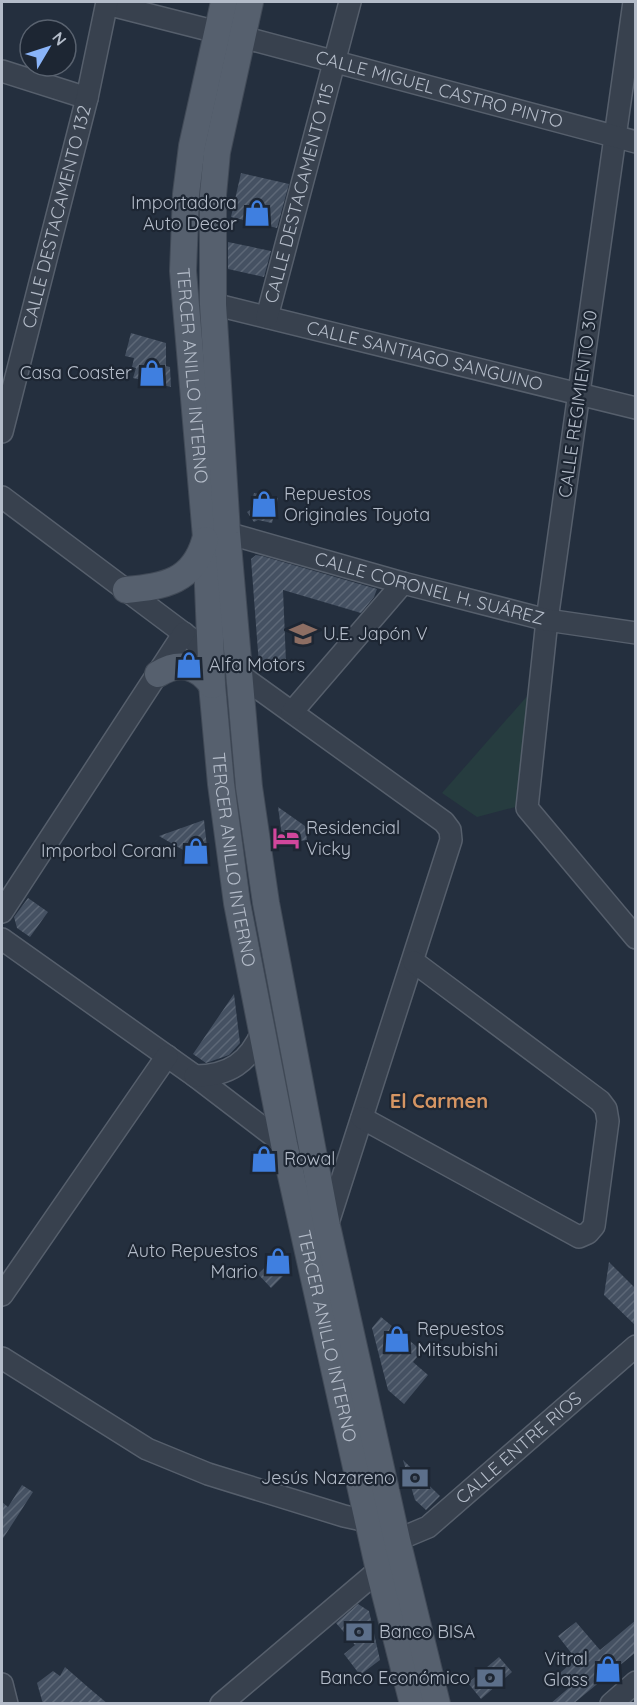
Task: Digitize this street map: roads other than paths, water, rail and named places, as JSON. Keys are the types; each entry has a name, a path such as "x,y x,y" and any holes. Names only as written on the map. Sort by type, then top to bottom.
{"main road":[{"name":"TERCER ANILLO INTERNO","path":"224,2 192,146 186,194 183,271 240,675 246,744 266,903 330,1186 327,1226 397,1540 437,1704"},
{"name":"TERCER ANILLO INTERNO","path":"250,2 217,152 213,195 213,304 220,526 210,653 221,784 237,903 284,1144 379,1570 413,1704"},
{"path":"183,271 191,288 213,304"},
{"path":"126,590 173,582 189,571 220,526"},
{"path":"220,526 222,534 222,624 218,642 210,653 231,672 237,719 246,744"},
{"path":"158,674 168,667 181,665 194,668 212,685"},
{"path":"315,1287 334,1324 339,1327 349,1326"},
{"path":"335,1374 341,1372 350,1374 368,1410"}],"street":[{"name":"CALLE DESTACAMENTO 115","path":"267,317 350,2"},
{"name":"CALLE REGIMIENTO 30","path":"634,2 547,620 527,808 634,932"},
{"path":"107,3 217,32"},
{"name":"CALLE DESTACAMENTO 132","path":"2,432 87,98 107,3"},
{"name":"CALLE MIGUEL CASTRO PINTO","path":"242,38 636,142"},
{"path":"2,71 87,98"},
{"name":"CALLE SANTIAGO SANGUINO","path":"213,304 636,408"},
{"path":"5,508 126,590 210,653"},
{"name":"CALLE CORONEL H. SUÁREZ","path":"220,526 403,584 547,620 636,633"},
{"path":"292,712 403,584"},
{"path":"2,912 184,633"},
{"path":"240,675 444,822 450,830 451,840 414,962 362,1118 330,1186"},
{"path":"2,939 195,1076 284,1144"},
{"path":"362,1118 579,1238 594,1226 608,1121 606,1109 600,1101 414,962"},
{"path":"195,1076 212,1076 229,1071 244,1061 255,1048 262,1032"},
{"path":"2,1295 167,1056"},
{"name":"CALLE ENTRE RIOS","path":"397,1540 428,1527 636,1346"},
{"path":"2,1358 147,1449 207,1474 344,1516 368,1521"},
{"path":"220,1704 379,1570"},
{"path":"611,1704 636,1682"},
{"path":"2,1684 7,1704"}],"place":[{"name":"Importadora Auto Decor","path":"257,213"},
{"name":"Casa Coaster","path":"152,373"},
{"name":"Repuestos Originales Toyota","path":"264,504"},
{"name":"U.E. Japón V","path":"303,634"},
{"name":"Alfa Motors","path":"189,665"},
{"name":"Residencial Vicky","path":"286,838"},
{"name":"Imporbol Corani","path":"196,851"},
{"name":"Rowal","path":"264,1159"},
{"name":"Auto Repuestos Mario","path":"278,1261"},
{"name":"Repuestos Mitsubishi","path":"397,1339"},
{"name":"Jesús Nazareno","path":"415,1478"},
{"name":"Banco BISA","path":"359,1632"},
{"name":"Vitral Glass","path":"608,1669"},
{"name":"Banco Económico","path":"490,1678"}],"district":[{"name":"El Carmen","path":"439,1101"}]}
